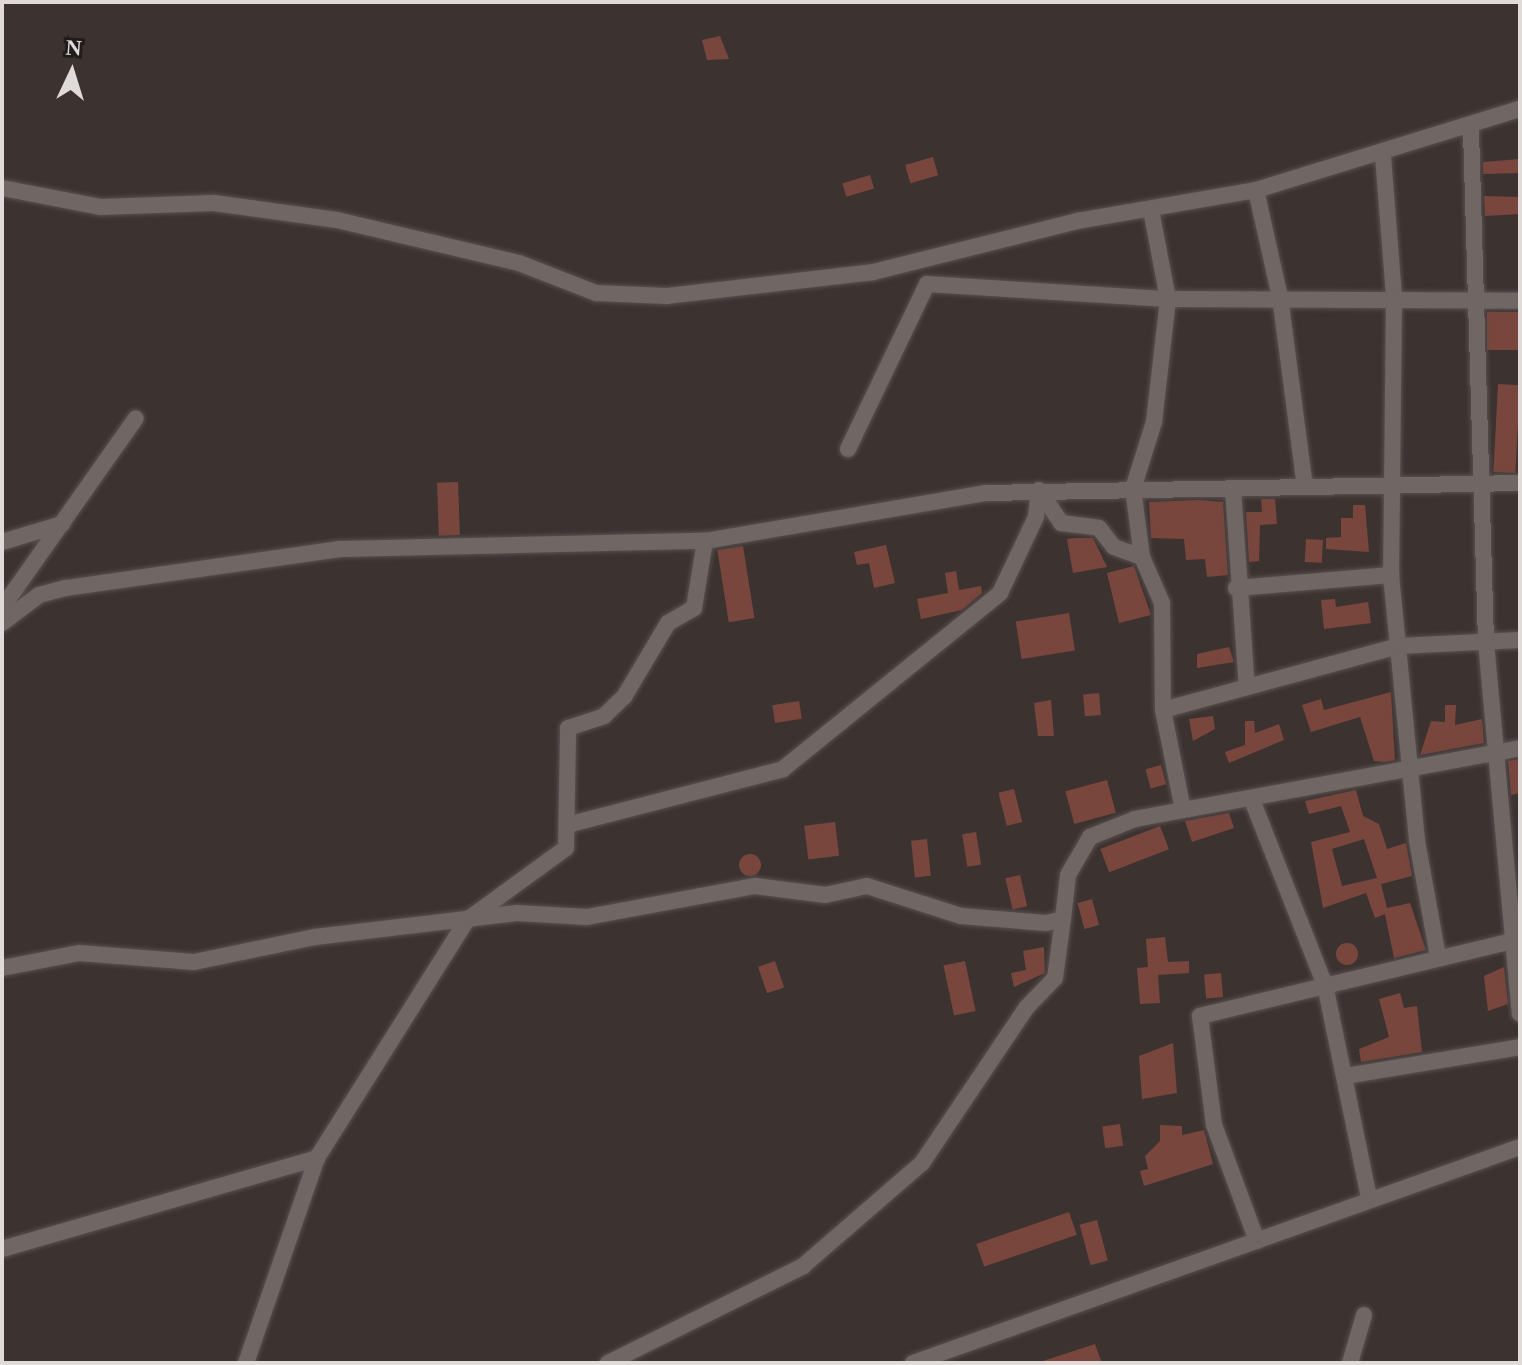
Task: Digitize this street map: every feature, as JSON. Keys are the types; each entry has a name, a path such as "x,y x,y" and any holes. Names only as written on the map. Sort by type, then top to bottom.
{"street":[{"path":"2,188 101,207 214,203 337,220 519,263 609,296 778,288 1256,190 1471,130 1520,109"},
{"path":"1471,130 1480,300 1480,483 1486,642 1494,752 1516,939 1520,1013"},
{"path":"1383,156 1394,297 1387,485 1391,575 1412,765 1438,956"},
{"path":"1256,190 1280,297 1305,486"},
{"path":"1151,210 1168,299 1154,422 1133,489 1142,557 1162,603 1163,710 1182,805"},
{"path":"848,449 927,284 1168,299 1394,297 1520,301"},
{"path":"2,608 136,418"},
{"path":"2,623 39,595 66,588 339,549 705,541 931,499 1039,490 1520,483"},
{"path":"1233,489 1236,588 1247,687"},
{"path":"1039,490 1061,523 1099,528 1114,547 1142,557"},
{"path":"567,825 783,769 1000,593 1036,517 1039,490"},
{"path":"2,542 62,524"},
{"path":"246,1363 317,1158 467,920 566,848 568,728 604,716 624,697 668,623 694,608 705,541"},
{"path":"1236,588 1391,575"},
{"path":"1163,710 1399,646 1520,640"},
{"path":"608,1363 803,1266 922,1163 1027,1007 1055,978 1068,875 1090,837 1182,805 1252,800 1412,765 1520,748"},
{"path":"1252,800 1325,985 1369,1198"},
{"path":"2,968 79,953 194,962 315,937 467,920 587,917 755,886 825,895 867,886 1000,922 1063,919"},
{"path":"1257,1241 1214,1125 1196,1023 1204,1013 1516,939"},
{"path":"1345,1076 1520,1047"},
{"path":"913,1363 1369,1198 1520,1147"},
{"path":"2,1249 317,1158"},
{"path":"1350,1363 1364,1315"}],"building":[{"path":"720,36 729,59 707,60 702,40"},
{"path":"933,157 938,175 910,183 905,165"},
{"path":"1520,159 1520,173 1483,174 1483,162"},
{"path":"870,175 874,188 846,197 842,183"},
{"path":"1484,196 1520,197 1520,214 1485,216"},
{"path":"1487,312 1519,312 1519,350 1487,350"},
{"path":"1498,384 1520,385 1515,473 1493,472"},
{"path":"458,482 460,535 439,536 437,483"},
{"path":"1261,499 1275,499 1277,524 1260,525 1259,561 1249,562 1246,512 1262,512"},
{"path":"1149,502 1223,502 1228,575 1207,577 1205,559 1186,560 1184,539 1151,538"},
{"path":"1353,505 1365,505 1369,552 1326,549 1326,538 1341,537 1341,518 1353,518"},
{"path":"1093,538 1107,567 1073,573 1067,539"},
{"path":"1306,539 1323,540 1322,563 1305,562"},
{"path":"886,545 895,583 874,588 869,563 857,565 854,552"},
{"path":"743,546 754,618 729,622 717,550"},
{"path":"1134,566 1151,615 1119,623 1107,573"},
{"path":"956,571 959,590 981,586 982,593 962,610 921,619 917,599 948,593 945,573"},
{"path":"1335,599 1336,607 1368,602 1371,623 1324,629 1321,600"},
{"path":"1069,613 1075,651 1022,659 1016,621"},
{"path":"1229,647 1234,662 1197,668 1197,654"},
{"path":"1391,692 1395,760 1385,762 1374,761 1360,717 1311,732 1302,705 1321,699 1324,710"},
{"path":"1099,693 1101,715 1085,716 1083,694"},
{"path":"1051,700 1054,736 1038,736 1034,703"},
{"path":"799,701 802,719 775,723 772,705"},
{"path":"1445,705 1456,705 1455,725 1482,719 1484,743 1420,755 1431,721 1445,722"},
{"path":"1213,716 1215,729 1193,741 1189,719"},
{"path":"1245,721 1254,721 1255,733 1279,724 1284,740 1229,763 1225,752 1245,745"},
{"path":"1520,759 1520,793 1511,795 1508,761"},
{"path":"1161,765 1166,784 1151,788 1146,769"},
{"path":"1107,780 1116,813 1074,824 1065,791"},
{"path":"1014,789 1022,822 1007,826 998,793"},
{"path":"1356,790 1363,816 1379,824 1387,849 1406,843 1412,876 1381,884 1387,908 1410,903 1426,950 1394,958 1385,914 1375,918 1366,893 1323,908 1311,842 1350,832 1341,806 1309,814 1305,801","holes":["1364,839 1377,878 1342,886 1332,849"]},
{"path":"1229,813 1234,828 1192,842 1185,821"},
{"path":"835,822 839,856 808,860 804,826"},
{"path":"1160,826 1169,849 1109,872 1100,849"},
{"path":"976,832 981,865 967,867 962,834"},
{"path":"927,839 931,876 915,877 911,841"},
{"path":"746,854 754,854 761,865 754,876 746,876 739,869 739,861"},
{"path":"1020,875 1027,906 1013,910 1005,878"},
{"path":"1092,899 1099,925 1084,929 1078,903"},
{"path":"1165,937 1168,962 1189,961 1189,973 1158,975 1160,1003 1140,1004 1137,968 1148,967 1146,939"},
{"path":"1343,943 1351,943 1358,954 1351,965 1343,965 1336,958 1336,950"},
{"path":"1044,947 1045,973 1014,987 1011,973 1026,970 1023,951"},
{"path":"775,961 784,987 767,993 758,967"},
{"path":"965,961 976,1011 954,1015 943,966"},
{"path":"1504,967 1508,1004 1488,1011 1484,976"},
{"path":"1221,973 1223,997 1206,998 1204,974"},
{"path":"1400,993 1404,1008 1417,1006 1422,1052 1361,1062 1359,1049 1389,1037 1379,999"},
{"path":"1173,1043 1177,1093 1142,1099 1139,1056"},
{"path":"1120,1124 1123,1146 1105,1148 1102,1127"},
{"path":"1160,1125 1182,1126 1182,1135 1204,1130 1213,1164 1144,1186 1140,1171 1148,1169 1145,1156 1160,1141"},
{"path":"1069,1212 1077,1235 984,1267 976,1244"},
{"path":"1097,1220 1108,1261 1090,1265 1080,1225"},
{"path":"1095,1344 1102,1363 1043,1361"}]}
